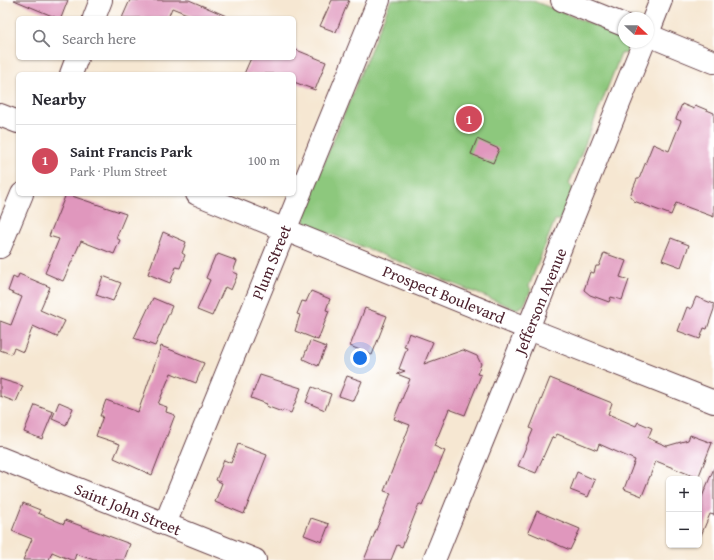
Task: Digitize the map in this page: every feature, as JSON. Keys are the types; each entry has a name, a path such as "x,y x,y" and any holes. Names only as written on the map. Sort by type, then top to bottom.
{"street":[{"path":"95,16 101,0"},
{"name":"Plum Street","path":"165,524 284,229 379,0"},
{"path":"562,0 618,23"},
{"path":"654,18 661,0"},
{"path":"654,37 714,62"},
{"name":"Jefferson Avenue","path":"434,560 529,329 642,48"},
{"path":"72,72 76,60"},
{"path":"0,115 16,121"},
{"path":"0,247 21,196"},
{"name":"Prospect Boulevard","path":"202,196 529,329 714,402"},
{"name":"Saint John Street","path":"0,458 255,560"}],"green space":[{"path":"391,0 531,0 618,35 618,48 629,48 627,53 621,54 569,184 573,189 560,220 555,220 529,286 531,290 524,305 516,309 306,224 303,214"}],"building":[{"path":"14,0 68,0 62,16 52,16"},
{"path":"130,0 189,0 226,16 192,16 172,8 169,16 123,16"},
{"path":"332,0 349,0 336,32 320,26"},
{"path":"296,50 326,62 315,90 296,83 296,72 245,72 250,60 296,60"},
{"path":"682,104 694,109 695,105 714,113 714,217 676,203 671,215 634,201 630,196 637,179 639,179 653,144 669,151 681,121 676,119"},
{"path":"477,139 499,149 493,163 471,154"},
{"path":"65,196 72,196 126,214 116,238 120,240 114,254 81,241 63,281 45,273 59,239 49,236"},
{"path":"163,232 186,242 182,253 185,255 180,268 176,267 170,283 148,274"},
{"path":"671,238 689,245 681,267 662,260"},
{"path":"604,253 626,261 620,277 629,280 622,300 611,297 609,302 590,295 584,290 590,272 594,273 596,266 599,266"},
{"path":"218,254 237,261 233,272 238,274 231,290 225,287 212,316 197,310 210,280 206,278 215,256"},
{"path":"19,274 50,287 40,310 65,321 57,337 33,326 23,352 14,348 11,354 0,350 0,321 11,325 22,297 8,291 13,277 17,279"},
{"path":"103,276 121,283 113,301 96,295"},
{"path":"311,291 330,299 326,310 329,311 318,340 295,331 300,315 297,314 302,301 306,302"},
{"path":"696,297 714,304 714,309 707,329 704,328 700,339 678,331 687,307 691,309"},
{"path":"153,298 172,306 155,346 134,338"},
{"path":"365,308 387,316 372,355 350,346"},
{"path":"409,333 433,342 424,364 463,350 477,356 481,364 477,374 481,375 465,415 449,409 434,446 445,451 422,506 419,504 402,547 397,545 391,560 364,560 391,493 384,491 410,425 394,419 410,379 397,374 405,371 399,369 407,348 404,347"},
{"path":"310,341 326,347 318,366 303,359"},
{"path":"161,346 204,363 196,383 171,373 158,404 167,407 166,412 175,415 152,475 114,458 120,444 96,436 103,416 100,416 106,400 138,412"},
{"path":"260,375 301,388 291,413 283,410 282,412 266,406 267,404 251,398"},
{"path":"347,376 362,381 354,401 339,396"},
{"path":"550,378 612,403 608,414 636,426 638,422 652,428 648,438 667,446 688,440 690,435 712,443 699,476 693,476 656,461 642,496 624,489 635,460 599,444 597,450 557,434 555,438 552,437 536,473 518,466 533,430 530,428"},
{"path":"0,379 23,386 16,402 0,396"},
{"path":"312,387 331,394 325,410 306,402"},
{"path":"59,402 73,408 66,425 52,419"},
{"path":"35,405 53,412 42,439 24,432"},
{"path":"238,444 267,455 244,514 215,502 222,483 216,480 224,460 231,463"},
{"path":"714,468 714,515 710,514 702,533 702,512 702,497"},
{"path":"577,472 595,480 588,497 570,490"},
{"path":"23,503 40,510 38,513 64,524 65,520 130,544 124,560 94,560 76,554 74,560 71,560 52,552 49,560 23,560 32,539 12,531"},
{"path":"537,511 580,529 570,550 528,532"},
{"path":"311,518 329,524 322,542 304,535"}],"place":[{"name":"Saint Francis Park","path":"469,119"}]}
